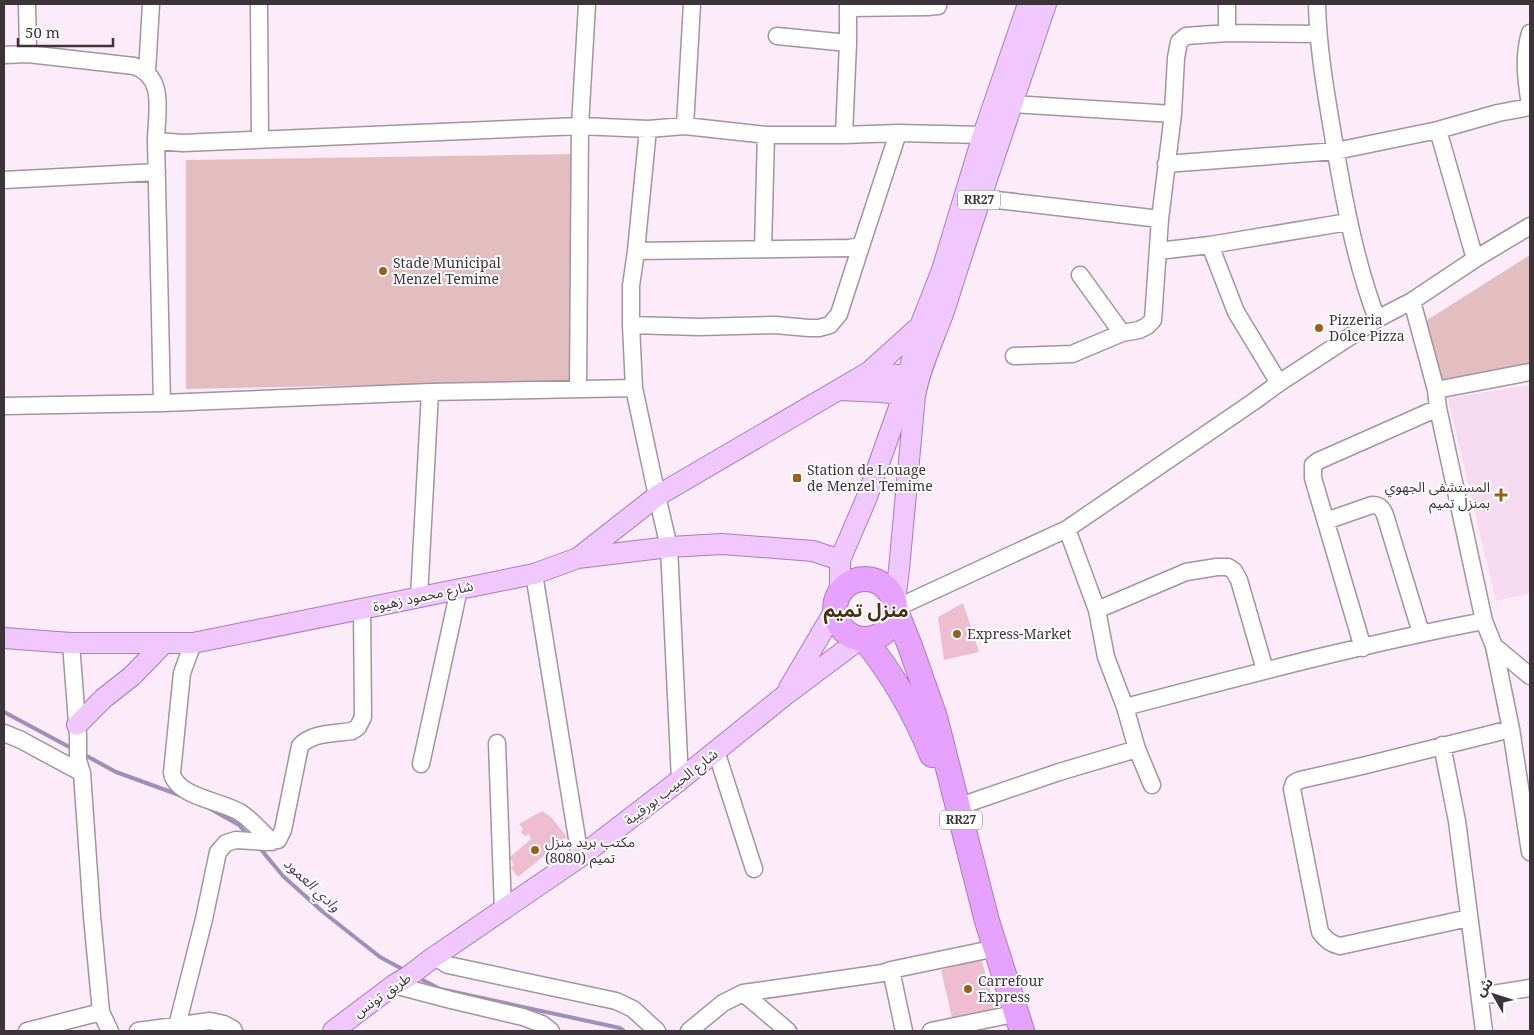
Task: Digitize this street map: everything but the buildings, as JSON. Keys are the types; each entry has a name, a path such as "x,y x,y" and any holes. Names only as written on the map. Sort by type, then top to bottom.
{"highway":[{"name":"RR27","path":"895,606 894,620 889,628 874,638 862,639 853,637 838,624 837,601 846,585 855,580 865,578 884,584 890,591 934,717 987,922 1022,1031"},
{"name":"RR27","path":"862,639 883,664 904,695 933,757 948,826 982,950 1006,1024"}],"main road":[{"name":"RR27","path":"895,606 900,560 911,386 920,326 990,138 1028,4"},
{"name":"RR27","path":"837,601 840,560 911,386 943,315 980,198 990,138 1012,104 1046,4"},
{"path":"578,558 656,496 869,372 920,326"},
{"path":"869,372 911,386"},
{"path":"840,390 882,392 911,386"},
{"name":"شارع محمود زهيوة","path":"4,638 71,643 193,643 534,574 578,558 669,547 722,544 762,546 814,551 840,560"},
{"name":"شارع الحبيب بورقيبة","path":"784,696 837,601"},
{"name":"شارع الحبيب بورقيبة","path":"433,958 580,857 680,780 784,696 862,639"},
{"path":"78,730 104,698 132,676 164,643"},
{"name":"طريق تونس","path":"333,1031 433,958"}],"street":[{"path":"27,4 28,54"},
{"path":"147,72 150,4"},
{"path":"259,4 260,140"},
{"path":"578,389 580,126 587,4"},
{"path":"685,126 692,4"},
{"path":"844,135 848,6 927,8 938,6 938,4"},
{"path":"1227,4 1227,33"},
{"path":"1318,4 1318,34 1322,70 1348,222 1377,320"},
{"path":"1166,164 1336,152 1438,130 1498,113 1530,97 1526,46 1530,32"},
{"path":"1014,356 1072,354 1122,333 1139,330 1148,326 1153,320 1160,219 1173,114 1176,58 1179,42 1186,36 1227,33 1318,34"},
{"path":"777,36 848,43"},
{"path":"4,55 28,54 134,66 147,72 152,78 158,99 156,141 162,403"},
{"path":"1012,104 1173,114"},
{"path":"156,141 183,143 580,126 648,129 685,126 766,135 898,133 990,138"},
{"path":"648,129 631,286 634,388 656,496 669,547 680,780"},
{"path":"1438,130 1475,259"},
{"path":"631,326 775,325 818,328 830,325 839,314 898,133"},
{"path":"763,250 766,135"},
{"path":"4,180 157,172"},
{"path":"980,198 1160,219"},
{"path":"1158,251 1210,245 1348,222"},
{"path":"895,606 1067,529 1279,383 1530,226"},
{"path":"1210,245 1236,312 1279,383"},
{"path":"636,251 763,250 849,248 861,246"},
{"path":"1080,275 1122,333"},
{"path":"1412,301 1436,390 1438,408 1484,621 1494,646 1511,729 1530,852"},
{"path":"1436,390 1530,372"},
{"path":"4,406 162,403 430,392 634,388"},
{"path":"419,597 430,392"},
{"path":"1363,648 1313,478 1313,465 1318,461 1438,408"},
{"path":"1326,521 1372,505 1378,505 1382,509 1386,515 1421,633"},
{"path":"1067,529 1097,610 1106,657 1125,708 1137,749 1152,785"},
{"path":"1097,610 1186,572 1228,567 1234,571 1239,580 1265,670"},
{"path":"534,574 580,857"},
{"path":"421,764 460,589"},
{"path":"177,1026 204,919 218,852 226,843 236,840 270,842 278,840 283,830 300,746 307,739 356,730 362,722 364,695 362,609"},
{"path":"1125,708 1265,670 1421,633 1484,621"},
{"path":"71,643 101,1012 110,1031"},
{"path":"193,643 182,673 172,773 175,782 186,790 241,813 270,842"},
{"path":"1494,646 1530,676"},
{"path":"1469,918 1340,946 1332,944 1325,939 1320,932 1292,789 1294,783 1300,780 1511,729"},
{"path":"4,733 80,767"},
{"path":"497,743 503,910"},
{"path":"1442,746 1457,821 1484,1031"},
{"path":"957,807 1059,772 1137,749"},
{"path":"716,751 754,869"},
{"path":"689,1031 723,1003 742,993 882,973 982,950"},
{"path":"433,958 448,965 616,1001 633,1009 657,1031"},
{"path":"891,970 904,1031"},
{"path":"402,980 451,1000 523,1017 542,1024 551,1031"},
{"path":"1480,996 1530,988"},
{"path":"742,993 788,1031"},
{"path":"28,1031 101,1012"},
{"path":"138,1031 210,1021 224,1024 234,1031"},
{"path":"931,1031 1006,1024"}],"shaded area":[{"name":"Stade Municipal Menzel Temime","path":"579,154 581,381 186,389 186,160"},
{"path":"1530,255 1530,367 1440,382 1424,322"},
{"name":"المستشفى الجهوي بمنزل تميم","path":"1530,385 1530,593 1496,601 1448,398"}],"waterway":[{"name":"وادي العمود","path":"4,712 73,749"},
{"name":"وادي العمود","path":"83,754 116,772 182,796"},
{"name":"وادي العمود","path":"207,807 239,825 248,835"},
{"name":"وادي العمود","path":"258,846 283,876 323,912 380,957 404,970"},
{"name":"وادي العمود","path":"417,977 440,989 620,1028 624,1031"}],"place":[{"name":"Stade Municipal Menzel Temime","path":"383,271"},
{"name":"Pizzeria Dolce Pizza","path":"1319,328"},
{"name":"Station de Louage de Menzel Temime","path":"797,478"},
{"name":"المستشفى الجهوي بمنزل تميم","path":"1501,495"},
{"name":"Express-Market","path":"957,634"},
{"name":"مكتب بريد منزل تميم (8080)","path":"535,850"},
{"name":"Carrefour Express","path":"968,989"}],"district":[{"name":"منزل تميم","path":"866,610"}]}
